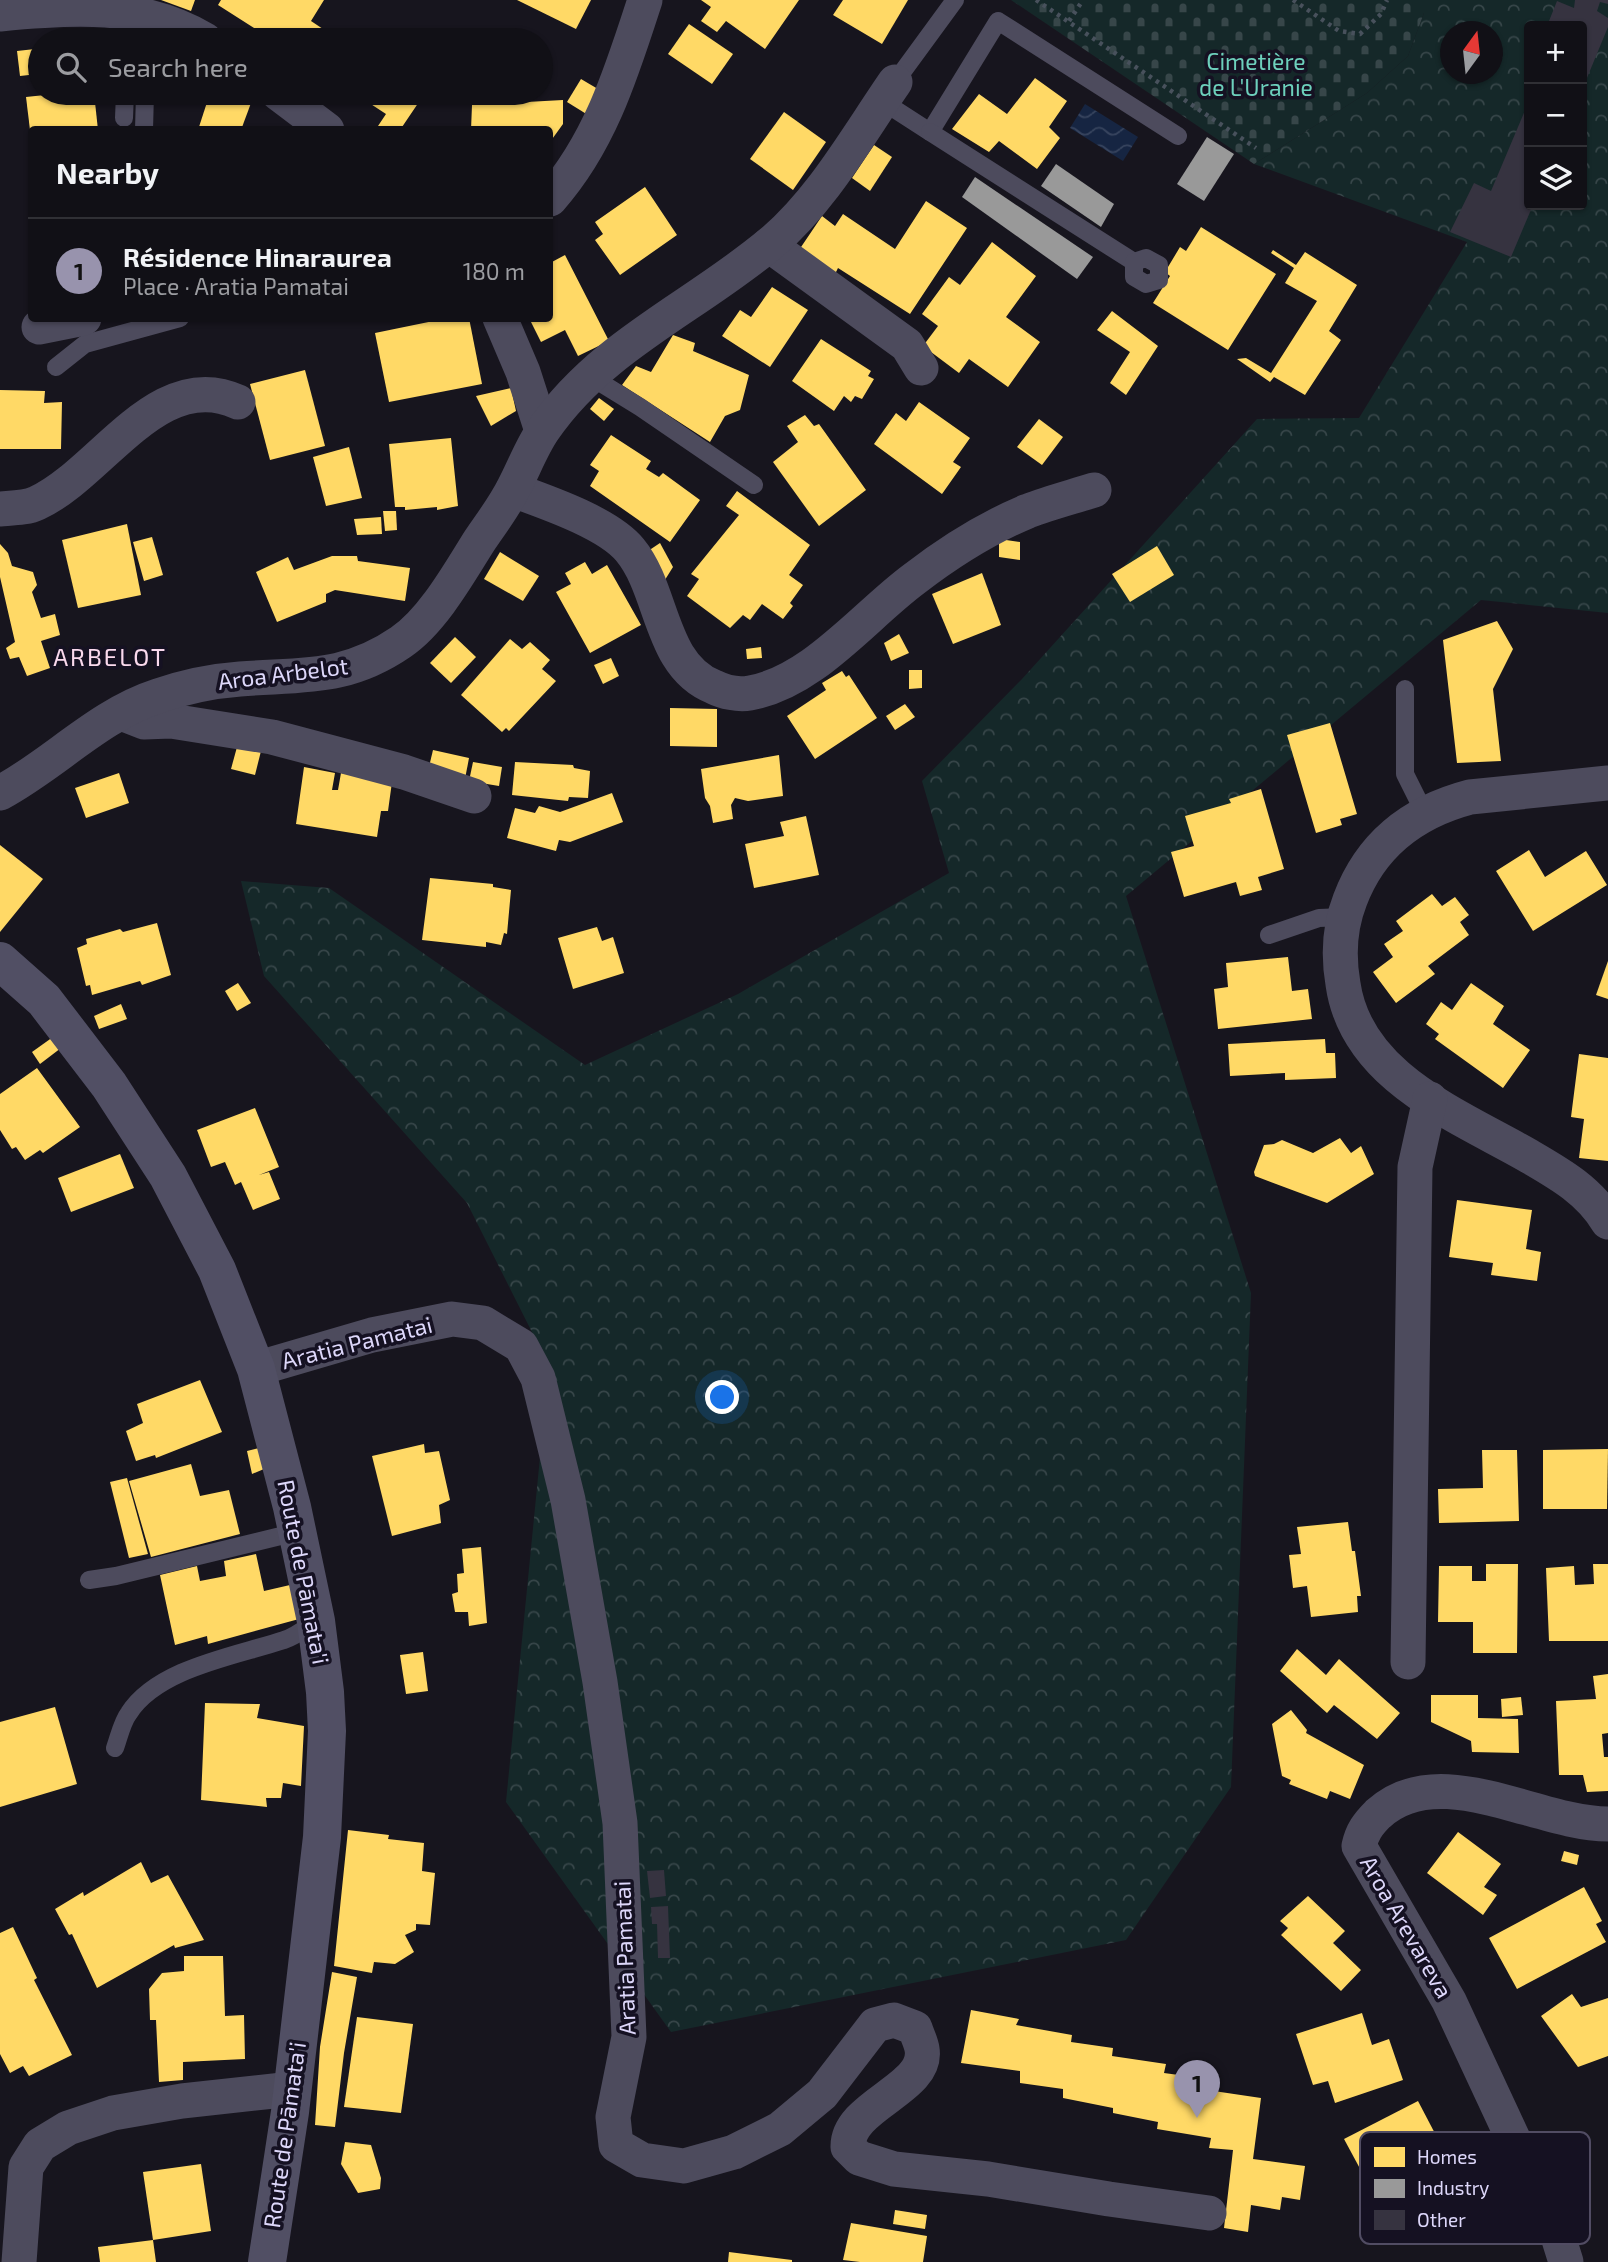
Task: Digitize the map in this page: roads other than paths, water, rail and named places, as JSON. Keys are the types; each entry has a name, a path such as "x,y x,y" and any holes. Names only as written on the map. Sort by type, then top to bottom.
{"main road":[{"name":"Route de Pāmata'i","path":"0,961 44,1000 80,1045 162,1166 197,1228 257,1369 316,1621 325,1692 326,1780 322,1837 292,2089 267,2262"}],"street":[{"path":"553,195 567,179 606,113 645,0"},
{"path":"0,14 76,8 138,27"},
{"name":"Aroa Arbelot","path":"0,793 28,778 89,733 153,697 186,687 239,679 335,673 369,662 404,640 431,612 513,491 542,430 574,390 588,375 638,335 769,245 805,211 889,92"},
{"path":"294,105 322,126"},
{"path":"769,245 907,345 921,368"},
{"path":"39,327 64,322"},
{"path":"502,322 523,372 542,430"},
{"path":"0,509 36,504 72,481 126,431 173,400 218,394 238,402"},
{"path":"513,491 570,512 610,534 630,549 644,572 672,645 688,671 704,683 724,692 747,694 774,687 810,666 912,579 978,535 1029,511 1094,490"},
{"path":"121,713 144,722 171,721 272,737 404,772 474,796"},
{"path":"1608,783 1470,797 1424,814 1397,832 1372,857 1357,880 1344,917 1339,956 1345,997 1354,1021 1380,1062 1399,1079 1430,1099 1555,1171 1582,1190 1608,1222"},
{"path":"1408,1662 1415,1167 1430,1099"},
{"name":"Aratia Pamatai","path":"257,1369 372,1335 452,1319 483,1323 521,1346 538,1378 568,1500 600,1682 620,1823 629,2037 613,2117 616,2145 642,2160 684,2166 734,2152 780,2129 822,2094 875,2025 894,2020 915,2028 923,2051 919,2069 856,2123 848,2138 848,2147 859,2158 894,2169 988,2179 1209,2213"},
{"name":"Aroa Arevareva","path":"1510,2132 1449,2001 1359,1846 1366,1826 1389,1804 1432,1790 1479,1795 1595,1824 1608,1824"},
{"path":"19,2262 26,2167 40,2145 68,2128 113,2113 182,2101 292,2089"},
{"name":"Aroa Arevareva","path":"1560,2244 1566,2262"}],"lane":[{"path":"955,0 889,92 930,132 1134,262"},
{"path":"930,132 998,21 1178,135"},
{"path":"124,118 125,105"},
{"path":"144,126 145,105"},
{"path":"56,367 85,344 165,322"},
{"path":"588,375 754,485"},
{"path":"1405,689 1405,774 1424,814"},
{"path":"1269,935 1319,918 1344,917"},
{"path":"89,1580 116,1576 297,1531"},
{"path":"115,1748 129,1713 150,1691 177,1675 253,1648 286,1640 316,1621"}],"water":[{"path":"1085,104 1138,137 1123,161 1070,128"}],"place":[{"name":"Résidence Hinaraurea","path":"1197,2118"}],"district":[{"name":"ARBELOT","path":"110,658"}],"park label":[{"name":"Cimetière de L'Uranie","path":"1256,75"}]}
